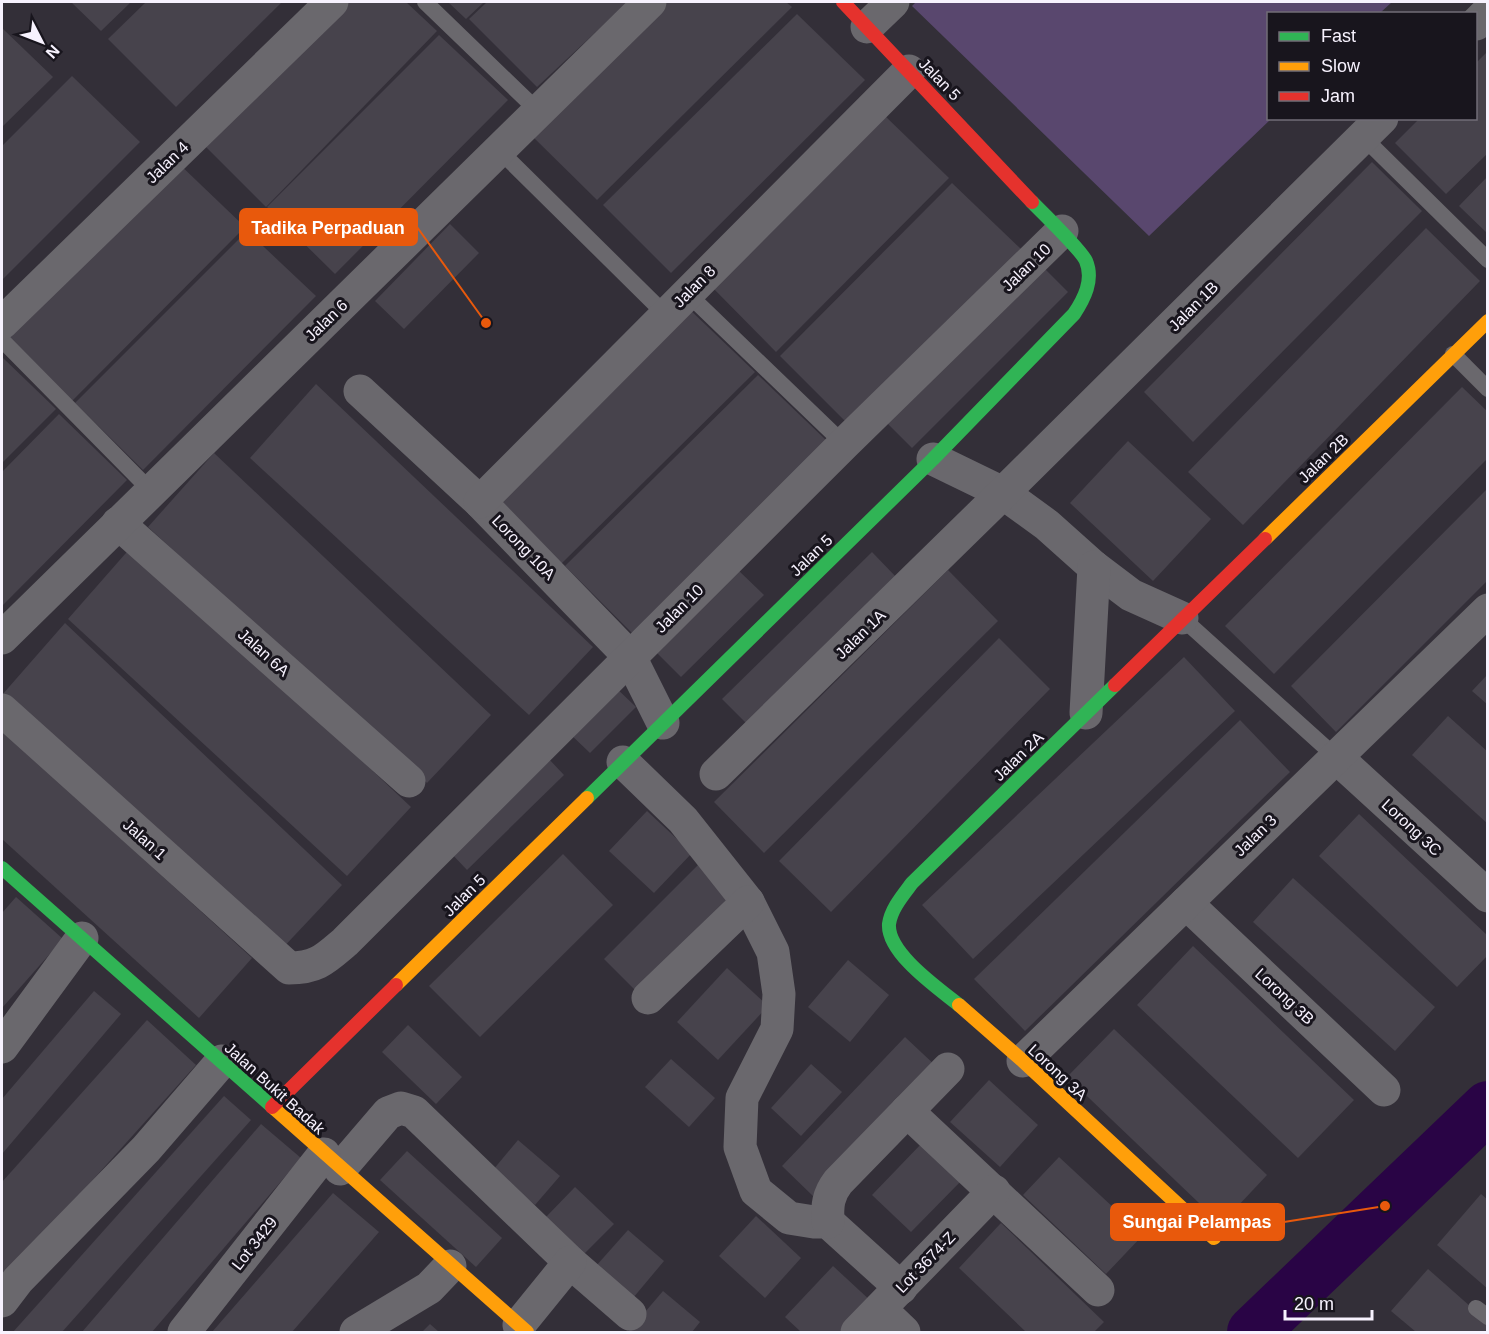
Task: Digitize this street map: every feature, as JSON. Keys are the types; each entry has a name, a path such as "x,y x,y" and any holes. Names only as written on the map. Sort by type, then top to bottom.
{"street":[{"name":"Jalan 4","path":"2,323 332,2"},
{"name":"Jalan 6","path":"2,638 650,2"},
{"name":"Jalan 5","path":"272,1107 933,459 1068,322 1082,304 1090,275 1086,259 843,2"},
{"path":"867,27 893,2"},
{"path":"1477,23 1488,12"},
{"name":"Jalan 8","path":"480,502 909,71"},
{"name":"Jalan 1B","path":"1004,493 1372,128"},
{"name":"Jalan 10","path":"289,968 307,968 322,962 345,942 844,444 1062,231"},
{"name":"Jalan 2B","path":"1182,618 1488,321"},
{"name":"Lorong 10A","path":"360,391 480,502 630,657 663,723"},
{"path":"933,459 1004,493 1047,525 1094,567 1131,595 1182,618"},
{"name":"Jalan 1A","path":"716,774 1004,493"},
{"name":"Jalan 6A","path":"118,523 409,781"},
{"path":"1086,713 1094,567"},
{"name":"Jalan 3","path":"1023,1061 1488,610"},
{"name":"Jalan 2A","path":"888,925 895,906 912,884 1182,618"},
{"name":"Jalan 1","path":"2,710 289,968"},
{"name":"Lorong 3C","path":"1336,757 1488,896"},
{"path":"623,762 683,820 748,902 773,952 779,994 777,1029 742,1098 740,1147 756,1191 789,1218 828,1222"},
{"name":"Jalan Bukit Badak","path":"2,868 523,1329"},
{"path":"648,998 748,902"},
{"name":"Lorong 3B","path":"1186,903 1384,1090"},
{"name":"Lorong 3A","path":"888,925 895,948 1023,1061 1214,1238"},
{"path":"2,1047 82,938"},
{"path":"2,1301 18,1280 146,1149 222,1061"},
{"path":"904,1332 890,1298 828,1222 827,1204 830,1192 838,1182 948,1069"},
{"name":"Lot 3429","path":"184,1332 332,1162 388,1113 401,1108 414,1112 570,1262 630,1314"},
{"path":"908,1111 1098,1290"},
{"name":"Lot 3674-Z","path":"857,1332 994,1191"},
{"path":"523,1329 570,1262"},
{"path":"356,1332 429,1288 450,1266"}],"lane":[{"path":"425,2 538,111"},
{"path":"1372,128 1488,260"},
{"path":"498,150 676,304 844,444"},
{"path":"2,340 151,491"},
{"path":"1453,354 1488,389"},
{"path":"1182,618 1336,757"}],"shaded area":[{"path":"916,2 1392,2 1381,12 1267,12 1267,120 1270,120 1149,236 912,6"}],"building":[{"path":"71,2 131,2 101,31"},
{"path":"146,2 282,2 176,107 108,39"},
{"path":"337,2 406,2 437,31 266,207 199,140"},
{"path":"448,2 484,2 466,19"},
{"path":"487,2 628,2 537,87 469,19"},
{"path":"662,2 786,2 792,7 597,200 529,133"},
{"path":"797,14 865,80 671,273 603,205"},
{"path":"2,28 53,77 2,127"},
{"path":"439,35 508,100 335,274 267,207"},
{"path":"1488,51 1488,153 1446,194 1395,143 1418,120 1477,120 1477,62"},
{"path":"72,76 140,142 2,280 2,146"},
{"path":"881,112 949,178 776,352 709,284"},
{"path":"176,161 245,227 72,401 5,334"},
{"path":"1372,162 1422,211 1193,442 1144,392"},
{"path":"1488,176 1488,234 1459,206"},
{"path":"952,183 1021,249 847,423 780,356"},
{"path":"450,224 479,253 404,329 375,301"},
{"path":"1426,228 1480,281 1243,525 1188,472"},
{"path":"247,231 316,296 143,470 75,403"},
{"path":"1041,265 1068,292 912,448 886,422"},
{"path":"686,306 755,372 560,565 492,497"},
{"path":"2,357 56,409 2,463"},
{"path":"758,375 827,441 633,634 565,566"},
{"path":"316,384 593,647 529,715 250,458"},
{"path":"1462,387 1488,412 1488,458 1274,674 1225,626"},
{"path":"59,414 127,480 2,606 2,472"},
{"path":"1128,441 1211,519 1153,581 1070,503"},
{"path":"214,453 491,715 427,783 148,527"},
{"path":"1488,488 1488,580 1336,732 1291,686"},
{"path":"133,545 411,807 347,876 68,619"},
{"path":"872,552 898,579 748,725 722,699"},
{"path":"737,569 764,595 681,677 655,651"},
{"path":"948,570 998,621 764,853 714,802"},
{"path":"65,623 342,885 278,953 2,695"},
{"path":"999,638 1050,689 831,912 779,861"},
{"path":"1184,657 1235,711 973,959 922,905"},
{"path":"1488,674 1488,705 1472,691"},
{"path":"613,685 636,707 590,753 567,731"},
{"path":"1448,716 1488,752 1488,824 1412,755"},
{"path":"1240,720 1290,772 1025,1031 974,979"},
{"path":"2,730 252,958 199,1018 2,839"},
{"path":"547,757 564,775 467,870 449,851"},
{"path":"647,811 692,853 654,893 609,851"},
{"path":"1359,814 1488,936 1488,955 1457,987 1319,856"},
{"path":"563,854 613,905 480,1037 429,986"},
{"path":"698,865 735,903 641,996 604,959"},
{"path":"1293,878 1435,1007 1395,1051 1253,922"},
{"path":"16,897 63,939 2,1008 2,913"},
{"path":"1193,946 1354,1100 1298,1158 1137,1005"},
{"path":"848,960 889,995 850,1042 808,1007"},
{"path":"727,968 768,1006 718,1060 677,1022"},
{"path":"94,991 121,1014 2,1154 2,1099"},
{"path":"147,1020 196,1065 2,1281 2,1182"},
{"path":"408,1025 462,1077 436,1104 382,1052"},
{"path":"1114,1029 1267,1175 1221,1224 1067,1077"},
{"path":"905,1037 938,1068 815,1198 782,1166"},
{"path":"671,1059 715,1098 689,1127 645,1087"},
{"path":"811,1064 842,1092 801,1136 771,1108"},
{"path":"989,1080 1038,1125 1000,1167 950,1122"},
{"path":"224,1096 251,1120 62,1332 13,1332"},
{"path":"261,1124 301,1158 152,1332 82,1332"},
{"path":"518,1140 560,1176 535,1205 493,1170"},
{"path":"923,1142 962,1180 911,1232 872,1195"},
{"path":"407,1151 502,1238 476,1267 380,1180"},
{"path":"1059,1157 1143,1235 1106,1274 1023,1195"},
{"path":"575,1187 614,1224 584,1254 546,1217"},
{"path":"333,1193 379,1232 292,1332 212,1332"},
{"path":"1481,1194 1488,1200 1488,1289 1437,1245"},
{"path":"756,1216 801,1258 765,1298 719,1256"},
{"path":"1001,1223 1104,1322 1094,1332 1026,1332 959,1268"},
{"path":"628,1230 664,1261 633,1298 596,1266"},
{"path":"833,1266 873,1303 846,1332 801,1332 785,1317"},
{"path":"1428,1269 1488,1322 1488,1332 1416,1332 1391,1311"},
{"path":"663,1291 700,1322 692,1332 628,1332"},
{"path":"430,1324 439,1332 422,1332"}],"waterway":[{"path":"1253,1332 1488,1107"}],"traffic: fast":[{"path":"587,798 933,459 1074,314 1084,296 1088,282 1086,261 1032,202"},
{"path":"959,1005 915,969 896,946 889,924 892,913 912,883 1115,685"},
{"path":"2,868 275,1109"}],"traffic: slow":[{"path":"1265,539 1488,321"},
{"path":"396,985 587,798"},
{"path":"959,1005 1023,1061 1214,1238"},
{"path":"275,1109 527,1332"}],"traffic: jam":[{"path":"843,2 1032,202"},
{"path":"1115,685 1265,539"},
{"path":"272,1107 396,985"}],"place":[{"name":"Tadika Perpaduan","path":"486,323"},
{"name":"Sungai Pelampas","path":"1385,1206"}]}
